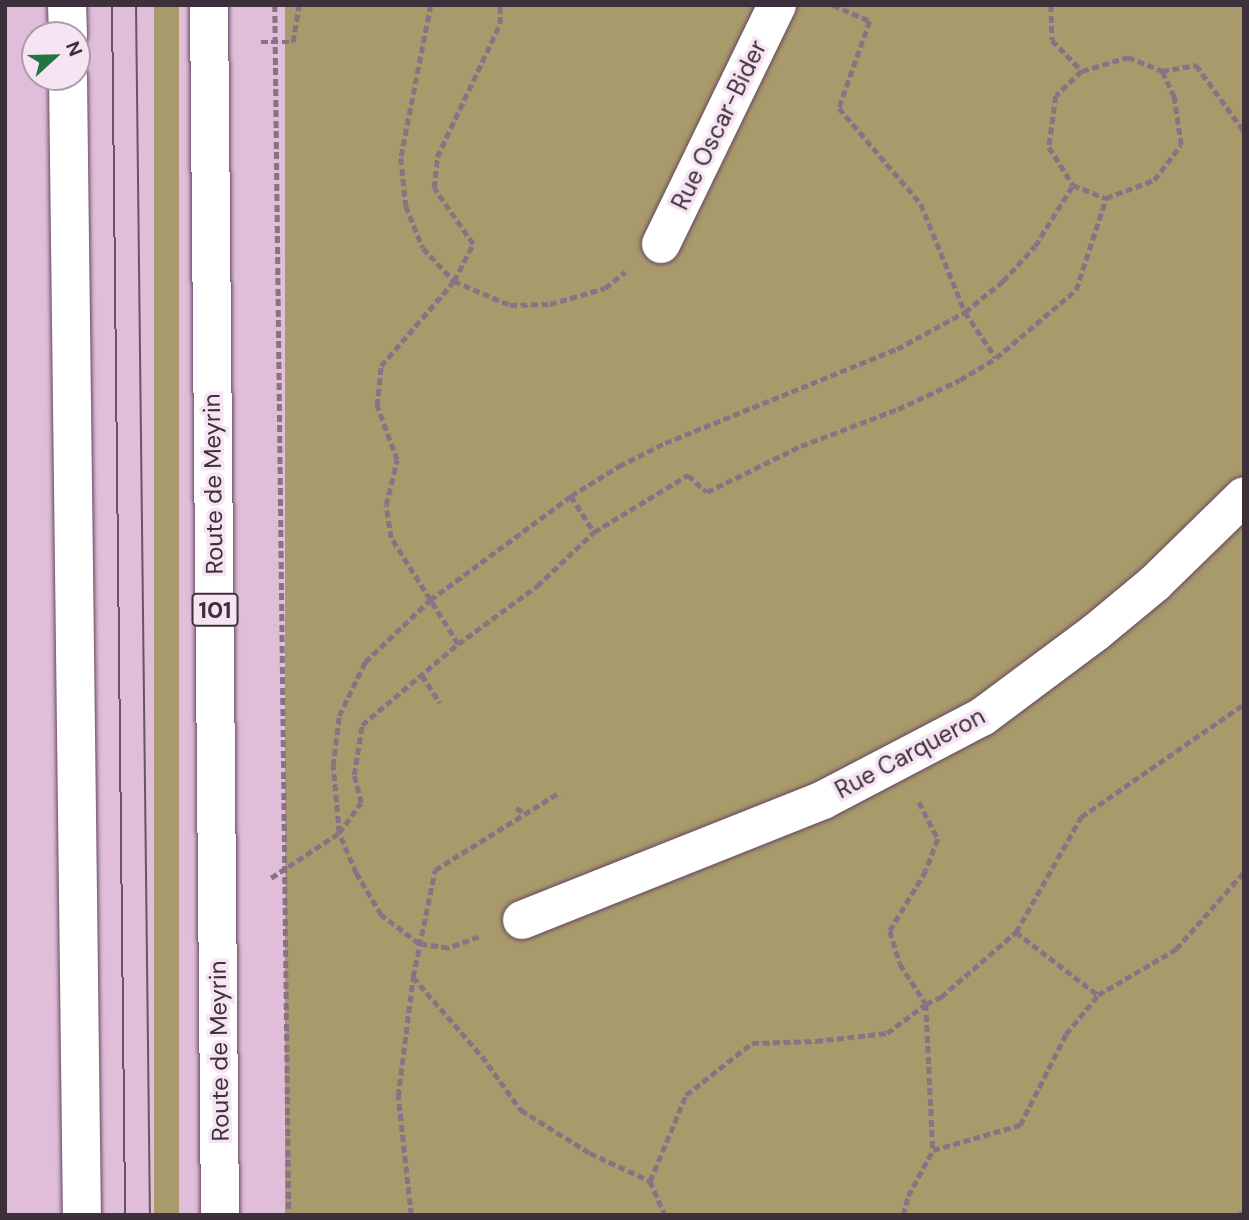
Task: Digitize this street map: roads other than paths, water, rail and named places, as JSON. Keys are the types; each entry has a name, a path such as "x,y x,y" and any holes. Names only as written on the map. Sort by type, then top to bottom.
{"main road":[{"name":"Route de Meyrin","path":"209,5 220,1215"},
{"name":"Rue Oscar-Bider","path":"661,244 777,5"},
{"path":"68,91 82,1215"},
{"name":"Rue Carqueron","path":"522,920 823,800 982,717 1096,632 1155,583 1244,496"}],"tram line":[{"path":"112,5 125,1215"},
{"path":"136,5 150,1215"}]}
